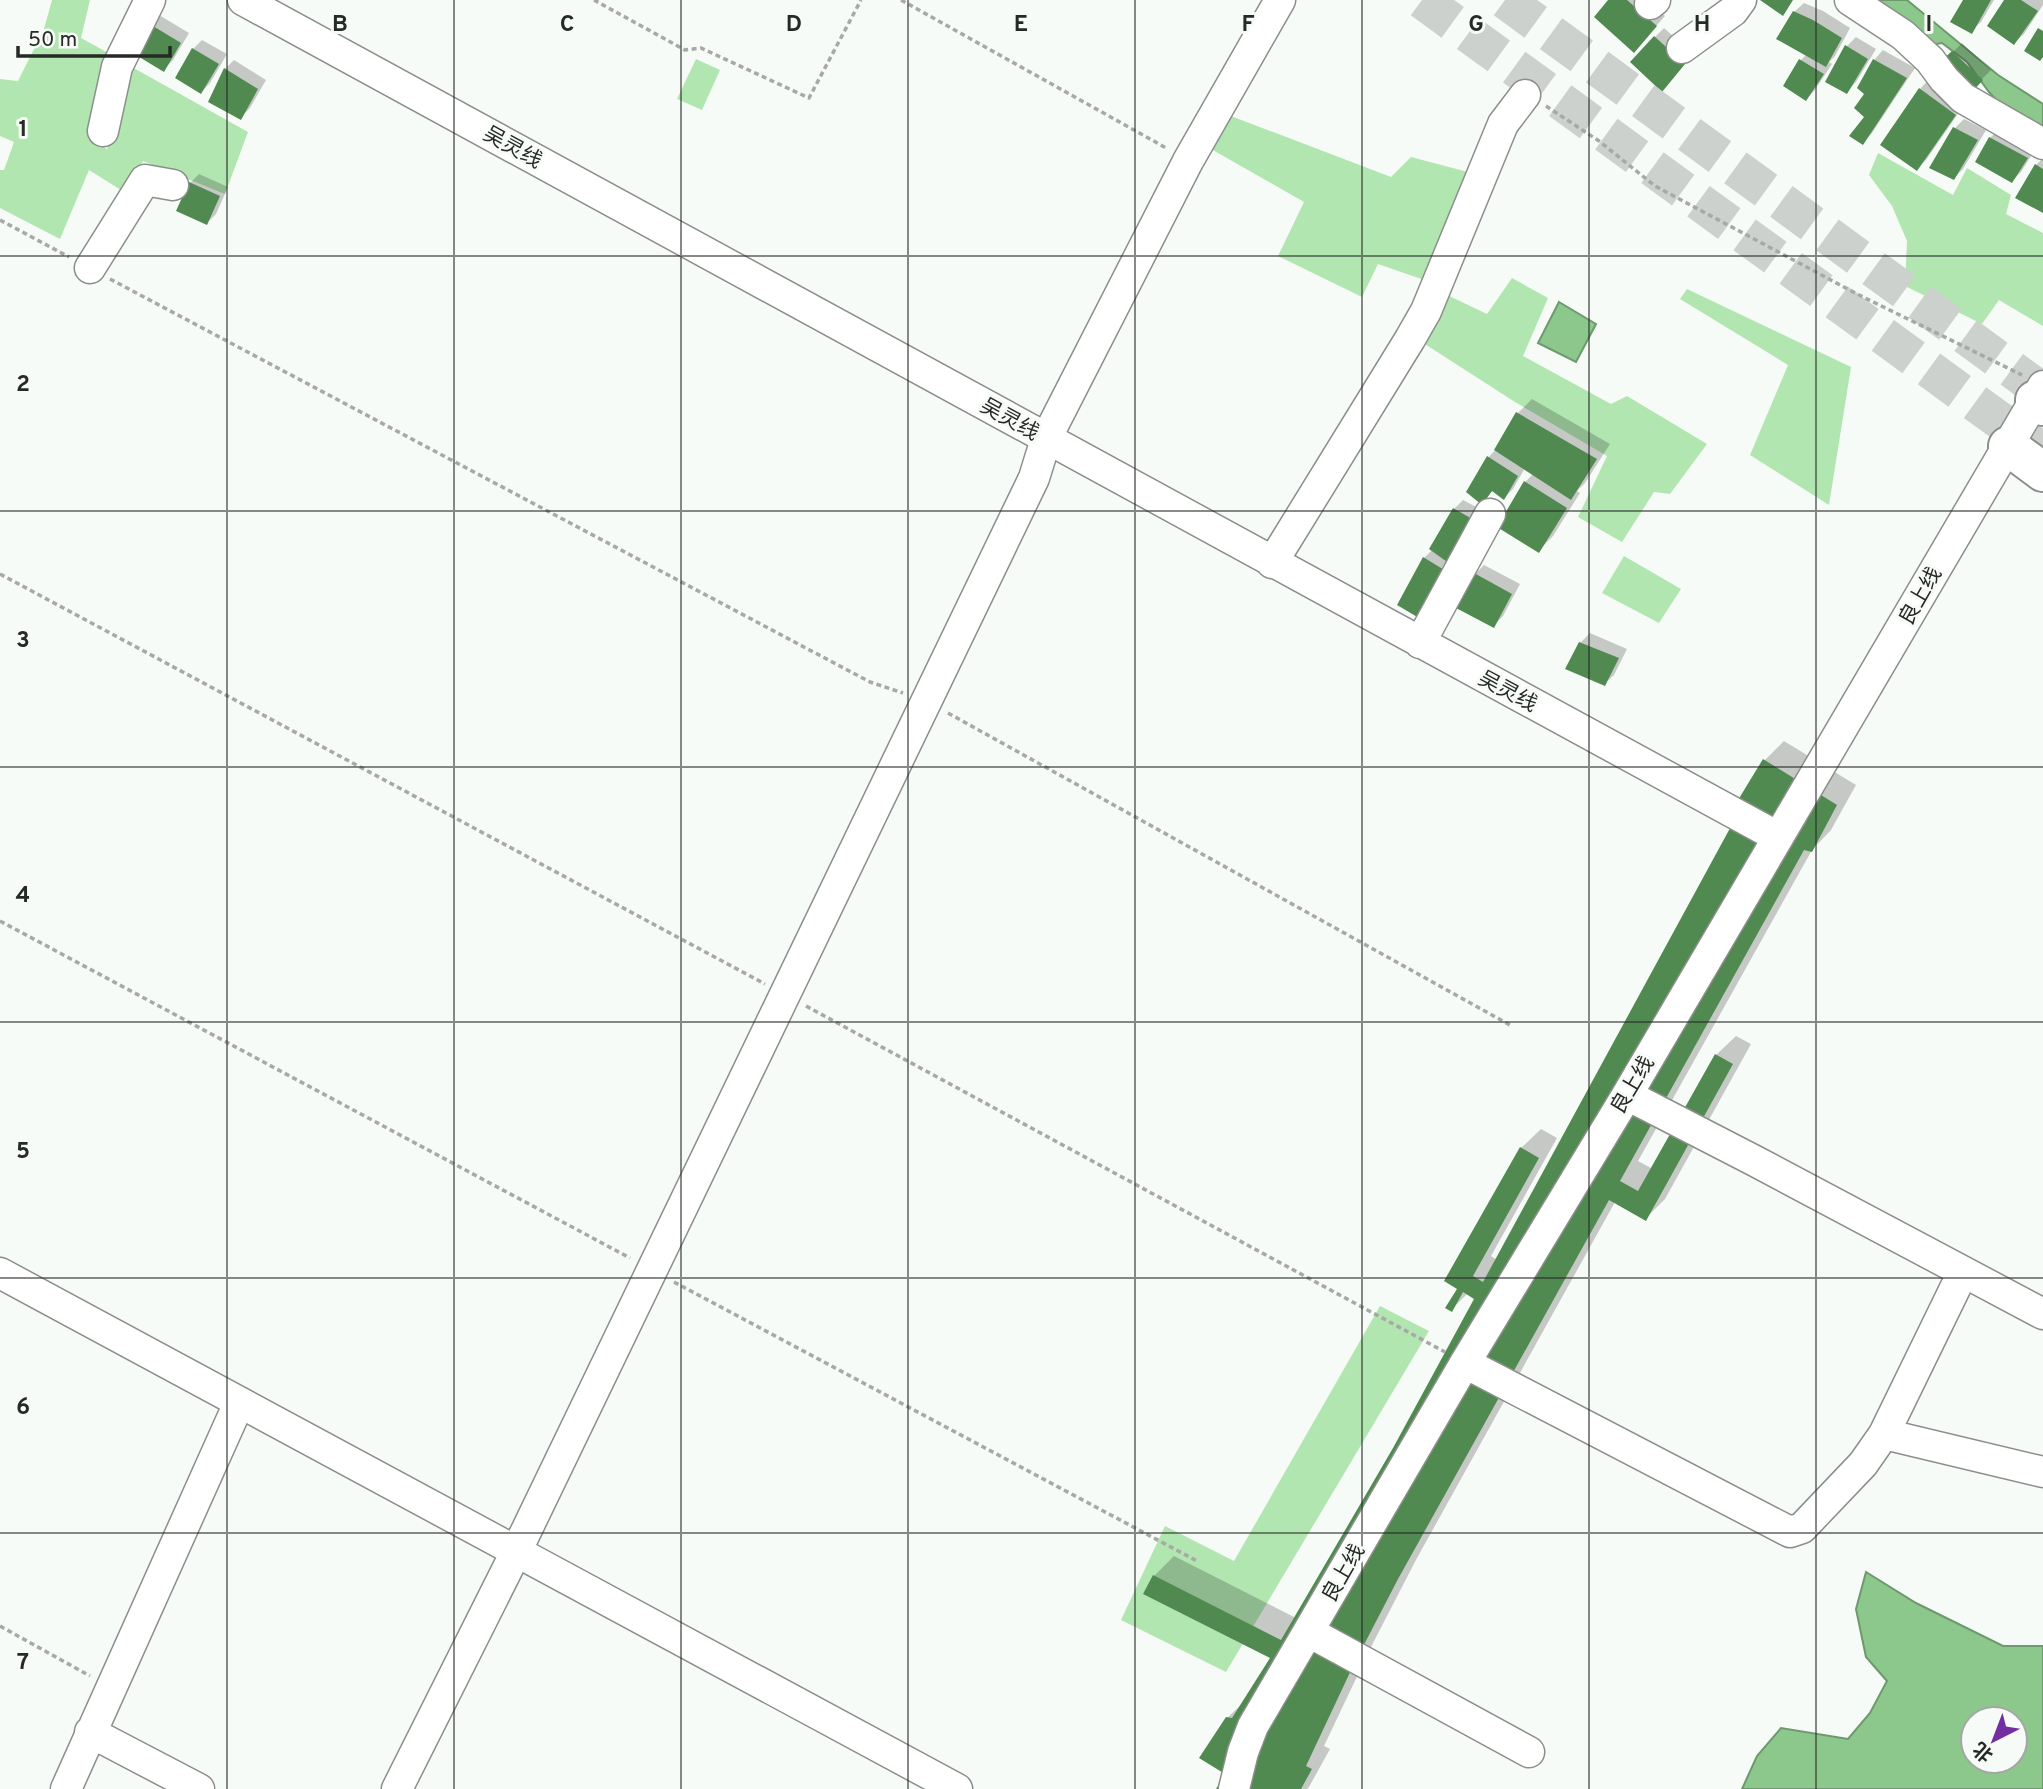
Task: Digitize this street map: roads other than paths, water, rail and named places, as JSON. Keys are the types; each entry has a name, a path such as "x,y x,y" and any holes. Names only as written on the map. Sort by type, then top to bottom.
{"main road":[{"path":"2008,446 2043,472"}],"street":[{"path":"103,131 117,67 150,0"},
{"name":"吴灵线","path":"243,0 285,10 1046,439 1778,837"},
{"path":"397,1789 516,1552 927,702 1034,478 1046,439 1188,161 1280,0"},
{"path":"1682,48 1733,10 1741,0"},
{"path":"1850,0 1903,35 1930,60 1963,98 2043,144"},
{"path":"1272,562 1426,311 1503,124 1525,95"},
{"path":"90,268 145,180 173,185"},
{"name":"良上线","path":"1234,1789 1242,1752 1253,1726 2038,393"},
{"path":"1420,643 1490,514"},
{"path":"1626,1096 1755,1161 2043,1314"},
{"path":"1465,1363 1790,1532 1802,1528 1863,1464 1884,1434 1964,1272"},
{"path":"0,1273 957,1789"},
{"path":"66,1789 239,1403"},
{"path":"1884,1434 2043,1472"},
{"path":"1309,1632 1528,1752"},
{"path":"90,1732 199,1789"}],"tunnel":[{"path":"1422,0 2043,452"},
{"path":"1505,0 2043,392"}]}
